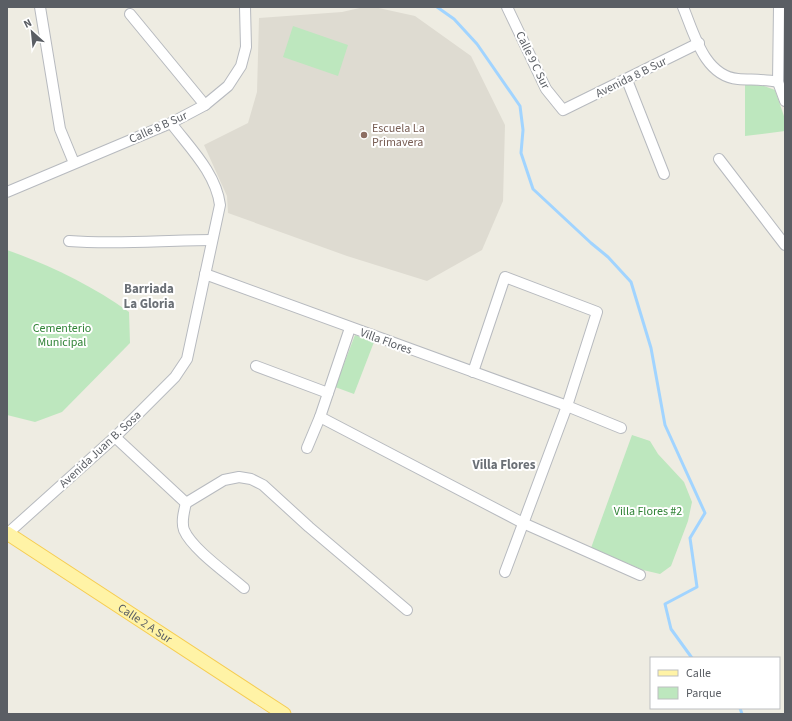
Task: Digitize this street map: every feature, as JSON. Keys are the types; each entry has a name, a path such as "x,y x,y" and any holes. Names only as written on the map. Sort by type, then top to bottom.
{"main road":[{"name":"Calle 2 A Sur","path":"7,533 284,714"}],"street":[{"path":"40,7 60,129 74,163"},
{"name":"Calle 8 B Sur","path":"7,192 171,123 205,105 228,86 241,66 246,47 244,7"},
{"name":"Calle 9 C Sur","path":"507,7 546,89 563,110"},
{"path":"683,7 699,43 712,67 726,77 778,82"},
{"path":"779,7 778,82 785,101"},
{"path":"130,14 205,105"},
{"name":"Avenida 8 B Sur","path":"563,110 627,80 699,43"},
{"path":"627,80 664,174"},
{"path":"171,123 197,156 218,193 220,205 205,274"},
{"path":"719,159 785,245"},
{"path":"69,241 103,244 154,240 212,240"},
{"name":"Villa Flores","path":"205,274 567,406 621,428"},
{"name":"Avenida Juan B. Sosa","path":"7,533 115,437 175,377 187,359 205,274"},
{"path":"473,372 504,277 597,312 567,406 504,572"},
{"path":"307,448 320,418 350,328"},
{"path":"256,366 328,393"},
{"path":"320,418 523,523 640,575"},
{"path":"115,437 186,503"},
{"path":"244,588 199,550 184,530 183,516 186,503 224,480 239,477 251,479 263,485 309,527 407,610"}],"shaded area":[{"name":"Escuela La Primavera","path":"364,7 374,7 415,16 471,56 505,125 503,201 482,250 427,281 347,256 228,213 227,196 204,145 248,123 257,92 259,18 342,12"}],"green space":[{"path":"293,26 348,45 338,76 283,57"},
{"path":"745,84 764,86 775,90 785,119 785,131 745,136"},
{"name":"Cementerio Municipal","path":"7,250 70,276 115,302 129,312 130,343 62,412 35,422 7,415"},
{"path":"355,335 374,342 354,394 335,387"},
{"name":"Villa Flores #2","path":"632,435 650,441 658,454 684,482 692,502 688,521 671,566 660,574 643,570 591,548"}],"waterway":[{"path":"437,7 454,19 477,44 520,106 523,130 521,153 533,189 608,257 631,282 651,348 665,425 705,513 690,538 697,587 665,604 671,629 691,657"},
{"path":"740,709 742,714"}],"place":[{"name":"Escuela La Primavera","path":"364,135"}],"district":[{"name":"Barriada La Gloria","path":"149,296"},
{"name":"Villa Flores","path":"504,464"}]}
